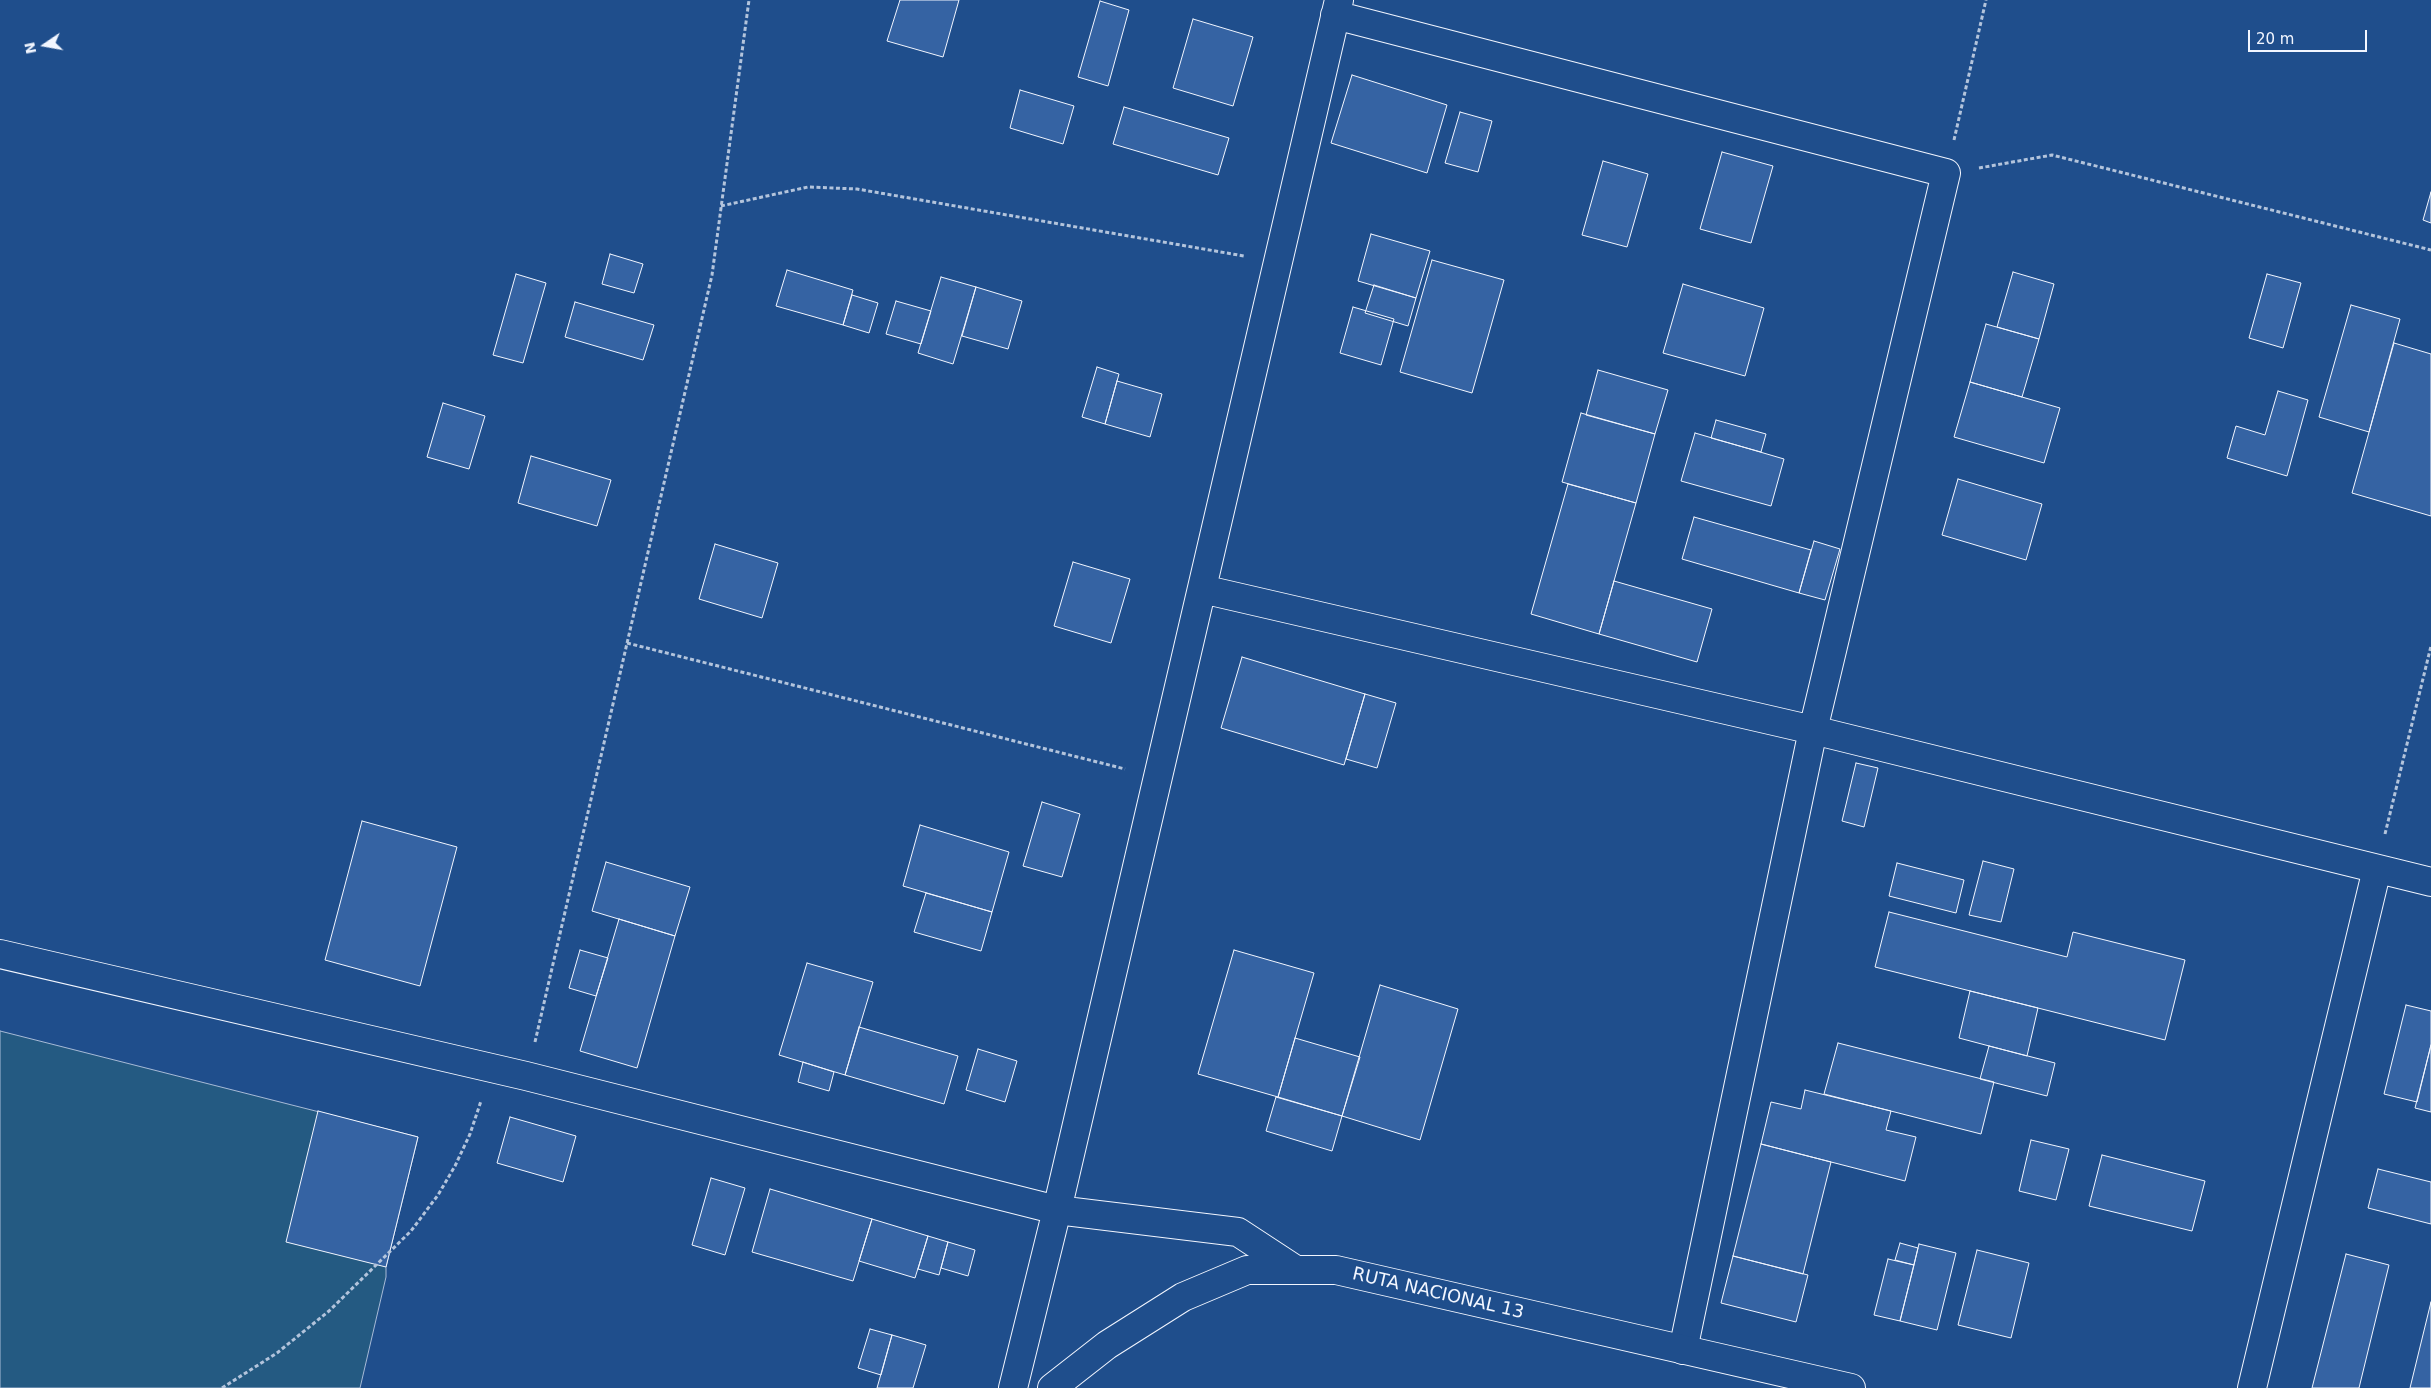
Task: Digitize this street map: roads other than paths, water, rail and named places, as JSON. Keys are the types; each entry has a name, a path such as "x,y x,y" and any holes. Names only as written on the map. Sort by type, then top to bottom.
{"main road":[{"path":"1013,1388 1057,1210 1337,7 1946,173 1813,730 1683,1350"},
{"path":"1202,589 1813,730 2431,882"},
{"path":"2252,1388 2377,869"},
{"path":"0,954 526,1076 1057,1210 1238,1232 1296,1270"},
{"name":"RUTA NACIONAL 13","path":"1052,1388 1107,1345 1183,1297 1247,1270 1336,1270 1851,1388"}]}
